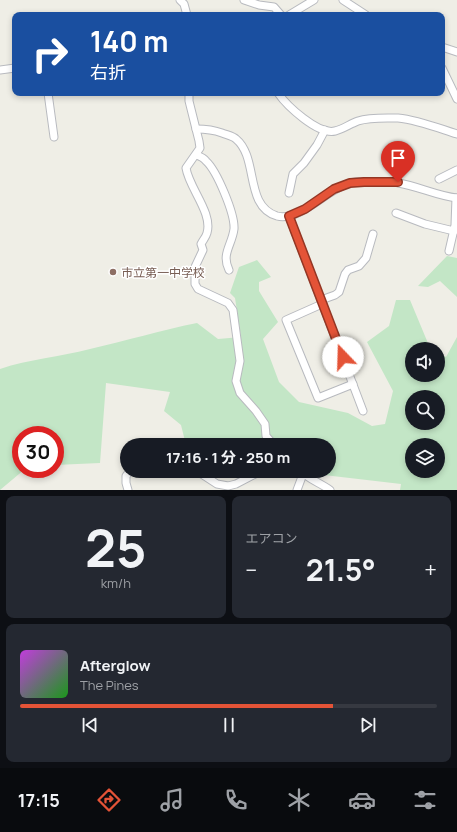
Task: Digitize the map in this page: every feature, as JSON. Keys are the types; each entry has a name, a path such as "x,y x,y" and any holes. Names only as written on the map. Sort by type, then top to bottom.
{"street":[{"path":"180,0 184,4 186,12"},
{"path":"244,0 259,5 274,7 278,12"},
{"path":"294,12 314,0"},
{"path":"343,0 361,12"},
{"path":"445,48 457,52"},
{"path":"0,70 12,68"},
{"path":"445,74 457,99"},
{"path":"48,96 54,137"},
{"path":"189,96 200,148 186,168 187,177 204,209 208,229 207,234 201,244 203,250 195,267 195,284 198,289 228,303 233,310 240,361 236,381 240,393 265,424 266,436 268,438"},
{"path":"280,96 284,102 315,126 325,130 334,131 359,121 397,118 416,121 457,134"},
{"path":"196,129 217,131 236,138 245,150 258,198 265,210 278,216 289,216 305,209 334,189 350,183 398,182 456,198 454,231 449,251"},
{"path":"289,193 293,174 317,145 325,130"},
{"path":"196,154 206,160 212,167 230,206 234,221 234,231 225,258 230,270"},
{"path":"439,179 457,170"},
{"path":"396,213 425,224 454,231"},
{"path":"289,216 363,411"},
{"path":"353,384 318,398 286,320 339,292 345,274 348,270 359,266 366,258 373,234"},
{"path":"126,478 128,490"},
{"path":"208,478 216,484 228,486 247,478"},
{"path":"298,490 301,478"},
{"path":"311,478 330,490"}],"green space":[{"path":"447,256 457,258 457,297 440,281 428,287 418,286"},
{"path":"257,260 271,277 259,282 259,291 278,322 263,339 279,382 299,402 348,413 372,426 385,424 393,391 367,342 389,326 396,300 410,300 428,342 405,342 405,382 445,382 445,356 457,337 457,490 400,490 401,484 336,476 336,438 184,438 181,425 164,411 170,392 106,383 100,463 64,465 64,426 12,426 12,478 14,478 0,490 0,369 22,363 79,352 197,323 218,339 241,337 235,298 230,293 239,267"}],"place":[{"name":"市立第一中学校","path":"113,272"}],"route":[{"path":"343,357 289,216 305,209 334,189 350,183 398,182"}]}
